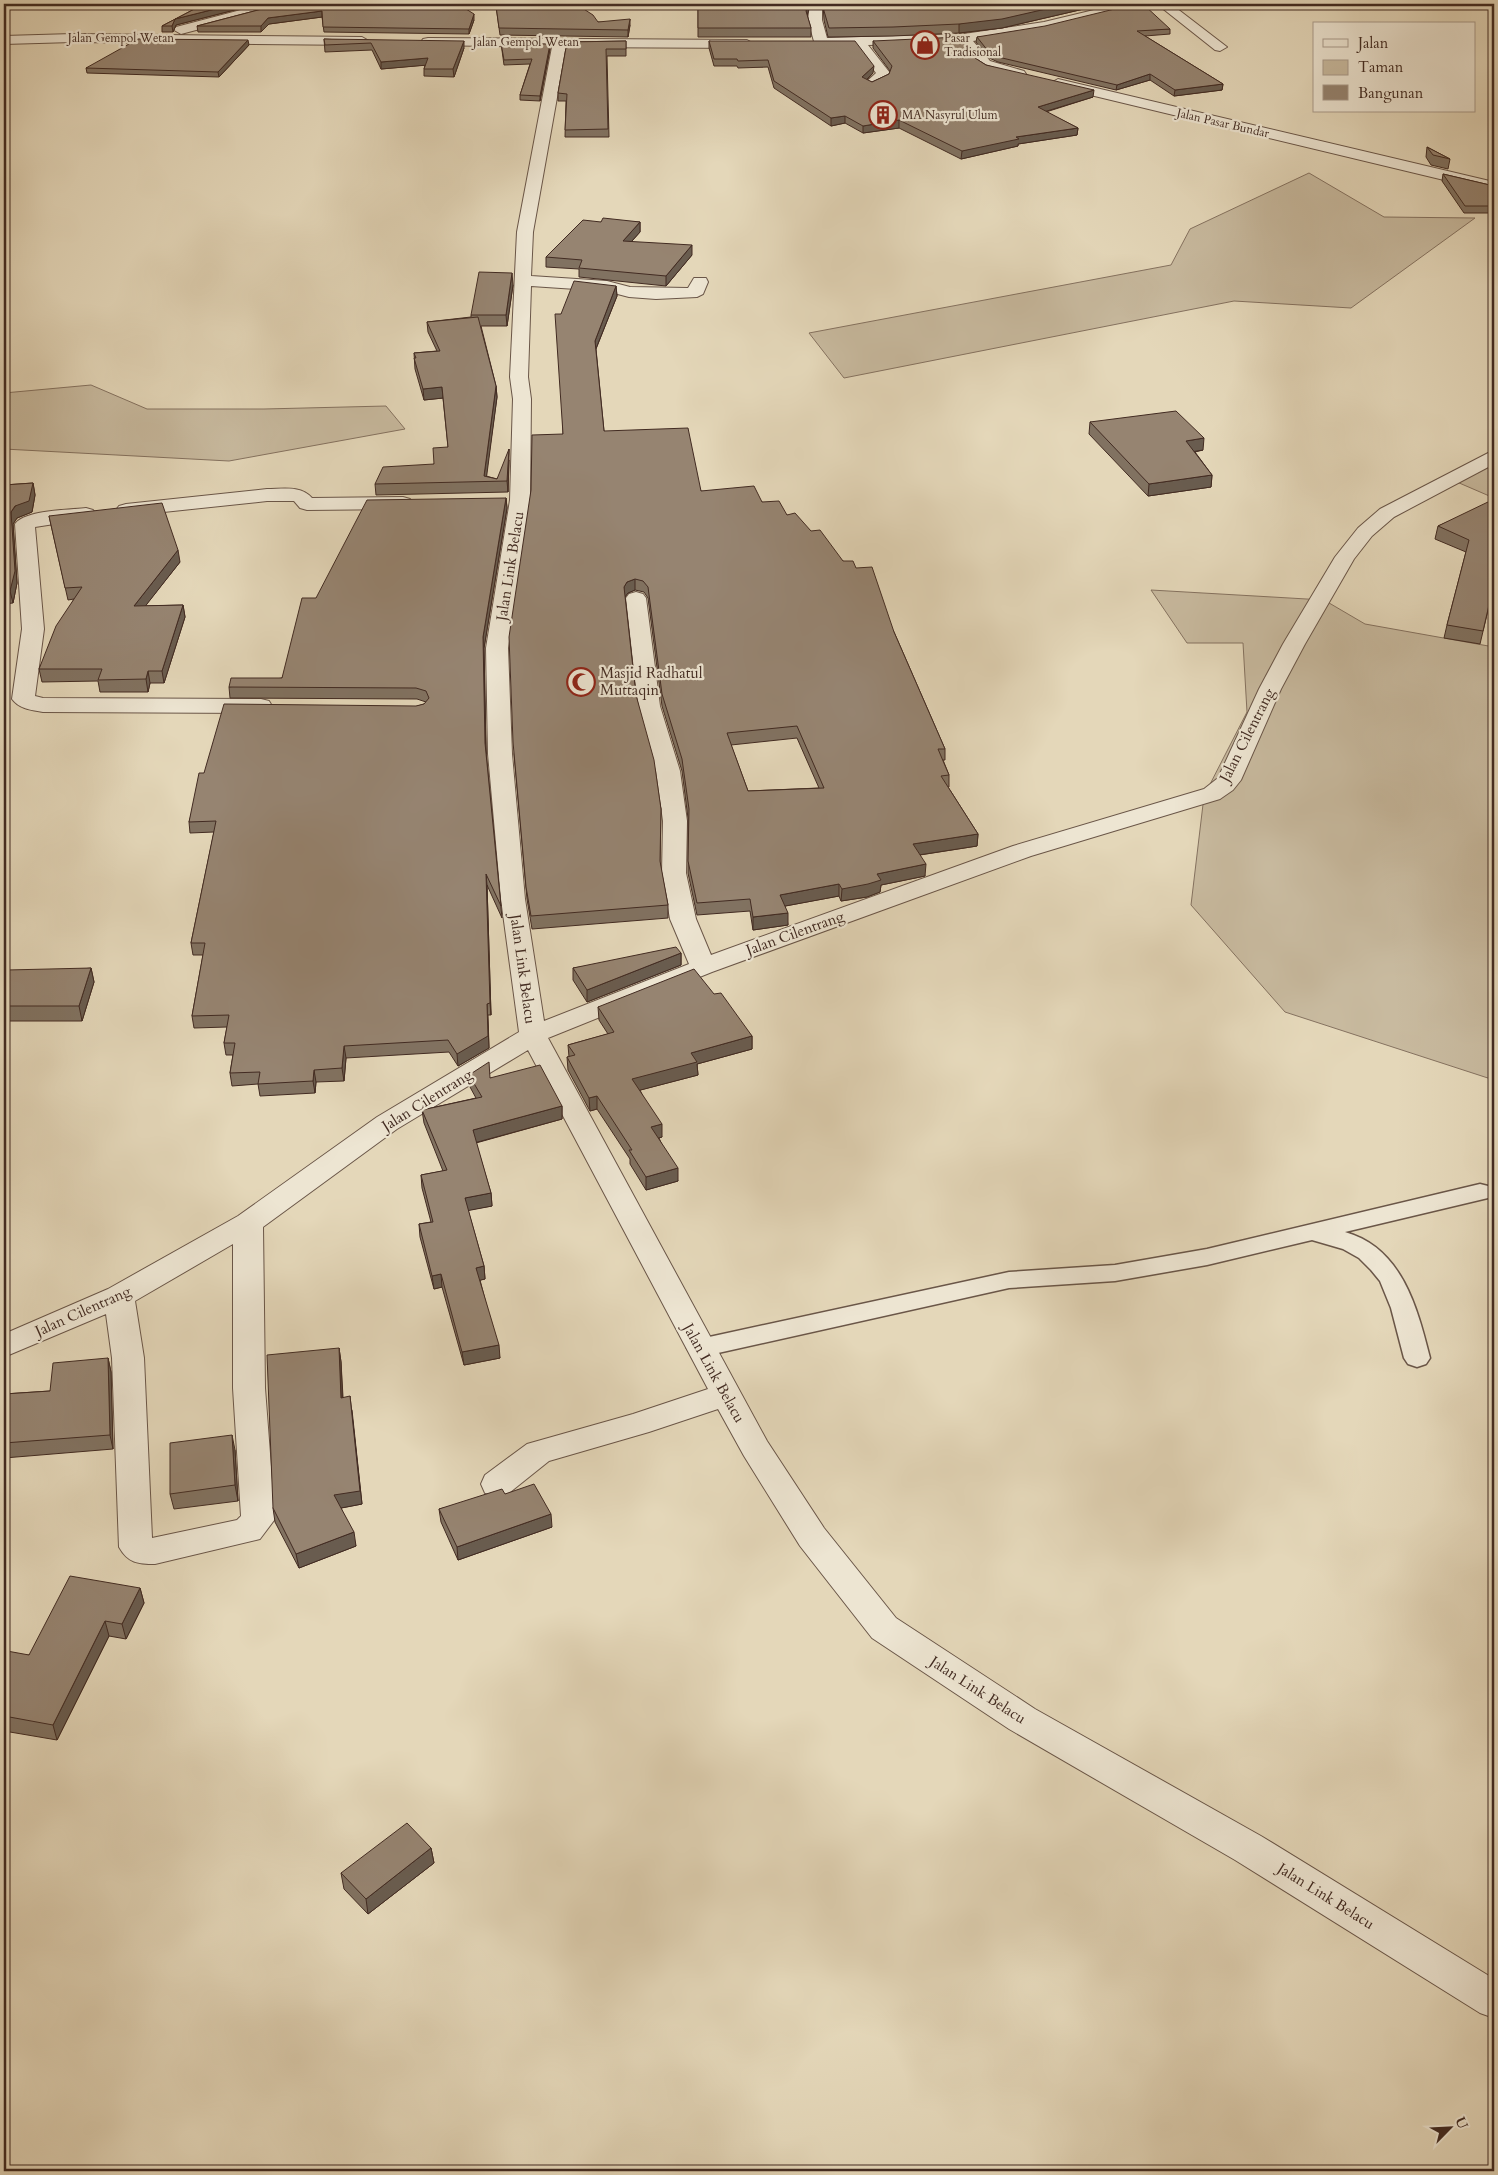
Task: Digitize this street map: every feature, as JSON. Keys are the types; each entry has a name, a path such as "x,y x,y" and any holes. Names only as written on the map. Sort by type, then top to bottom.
{"street":[{"path":"151,38 278,4"},
{"path":"816,4 815,20 821,42"},
{"path":"803,43 964,38 1044,26 1134,4"},
{"path":"1163,4 1220,47"},
{"name":"Jalan Gempol Wetan","path":"4,40 151,38 374,41"},
{"path":"964,38 985,64 1029,76"},
{"path":"4,48 22,39"},
{"name":"Jalan Gempol Wetan","path":"413,42 759,44"},
{"name":"Jalan Link Belacu","path":"560,42 525,232 520,388 497,648 500,754 513,899 533,1035 755,1448 812,1537 884,1628 1022,1719 1248,1848 1494,2000"},
{"path":"860,42 883,73 883,76 871,84"},
{"name":"Jalan Pasar Bundar","path":"1048,81 1494,187"},
{"path":"522,280 607,286 629,292 656,294 691,293 697,290 700,282"},
{"name":"Jalan Cilentrang","path":"4,1346 119,1296 248,1224 387,1123 533,1035 703,967 1022,850 1212,794 1229,780 1294,644 1345,556 1365,532 1387,513 1494,456"},
{"path":"280,706 43,705 34,704 23,699 33,629 25,524 33,520 267,495 298,495 307,504 421,502"},
{"path":"636,598 649,706 668,771 675,822 674,873 683,919 703,967"},
{"path":"119,1296 128,1358 136,1547 140,1552 155,1552 253,1527 258,1519 249,1388 248,1224"},
{"path":"497,1484 526,1459 538,1452 638,1424 726,1395"}],"lane":[{"path":"700,1348 1008,1280 1115,1273 1158,1267 1480,1192"},
{"path":"1311,1232 1351,1243 1370,1254 1389,1274 1403,1300 1417,1358"}],"green space":[{"path":"1309,173 1384,217 1475,218 1351,308 1234,301 844,378 809,333 1171,265 1190,229"},
{"path":"91,385 147,409 386,406 405,429 229,461 4,449 4,393"},
{"path":"1494,463 1494,498 1443,476"},
{"path":"1151,590 1324,600 1365,624 1494,647 1494,1080 1285,1012 1191,905 1204,796 1247,712 1243,643 1187,643"}],"building":[{"path":"204,4 235,4 176,19"},
{"path":"281,4 458,4 474,14 469,29 323,27 322,11 268,18 261,26 197,26"},
{"path":"512,4 576,4 593,15 598,22 630,19 628,30 499,28 496,6"},
{"path":"698,4 808,4 806,11 811,28 698,28"},
{"path":"824,4 1068,4 1002,19 959,24 829,28"},
{"path":"1135,4 1143,4 1170,29 1137,31 1223,84 1175,90 1150,74 1117,85 998,57 988,51 977,37 1045,26"},
{"path":"175,19 172,26 162,26"},
{"path":"959,37 975,58 986,65 1094,90 1038,107 1078,128 1016,137 1019,139 962,151 899,120 863,126 845,116 831,118 774,81 768,60 738,61 737,59 714,59 709,41 855,41 874,66 862,77 872,82 889,74 892,66 873,41"},
{"path":"138,39 248,40 218,72 86,68"},
{"path":"324,39 464,41 453,69 424,69 428,58 381,62 371,43 325,45"},
{"path":"626,41 626,49 606,49 608,129 565,130 567,94 558,93 567,42"},
{"path":"501,43 550,44 540,96 520,95 532,59 504,60"},
{"path":"1427,147 1450,159 1433,155"},
{"path":"1443,174 1494,186 1494,206 1465,206"},
{"path":"603,218 640,222 623,241 692,245 666,276 579,268 582,260 546,257 583,220 601,222"},
{"path":"479,272 512,273 506,315 471,315"},
{"path":"574,281 616,286 595,341 604,431 688,428 701,491 754,486 762,502 779,501 787,515 795,513 811,531 820,530 843,561 853,561 856,568 872,567 894,632 945,749 938,749 949,775 941,776 978,834 913,844 926,864 877,874 881,880 842,889 839,884 780,895 788,913 753,917 750,899 697,903 688,861 689,809 682,759 662,694 648,587 643,581 635,579 627,582 624,587 636,695 654,760 661,809 660,861 668,905 531,916 526,887 513,742 509,637 531,490 532,435 563,434 555,314 561,314","holes":["797,726 824,788 748,791 727,733"]},
{"path":"478,317 496,386 484,476 497,479 509,449 507,481 375,484 383,467 434,464 433,448 448,447 442,387 423,389 414,353 440,351 427,322"},
{"path":"1176,411 1204,438 1186,441 1212,475 1149,484 1090,422"},
{"path":"33,483 29,501 15,506 11,512 15,571 10,591 4,591 4,485"},
{"path":"506,498 483,637 485,743 501,906 486,874 490,1003 487,1004 488,1036 457,1054 448,1040 344,1046 342,1068 314,1070 313,1081 258,1084 260,1072 230,1073 235,1043 224,1043 229,1015 192,1016 205,943 191,943 216,821 189,822 199,773 204,773 224,704 416,706 424,704 429,698 426,691 416,688 229,687 231,678 282,678 302,598 316,598 367,500"},
{"path":"1490,501 1494,502 1494,583 1483,631 1447,625 1469,540 1438,526"},
{"path":"162,503 178,550 134,606 183,605 162,671 148,671 146,679 98,680 102,669 39,669 56,626 82,587 65,588 49,516"},
{"path":"676,947 681,953 587,990 573,968"},
{"path":"91,968 79,1006 4,1006 4,978 7,970"},
{"path":"694,969 714,994 721,993 752,1036 691,1053 697,1062 632,1079 662,1124 651,1127 678,1168 646,1177 629,1150 632,1150 597,1096 589,1098 567,1057 575,1055 568,1045 614,1032 598,1007"},
{"path":"489,1062 490,1078 540,1065 562,1106 473,1130 491,1193 465,1198 484,1266 476,1268 499,1345 462,1352 441,1274 432,1276 419,1224 433,1222 421,1175 447,1170 422,1110 482,1097 469,1075"},
{"path":"339,1348 341,1398 350,1396 360,1491 334,1495 354,1532 296,1554 273,1508 267,1355"},
{"path":"108,1358 110,1435 4,1443 4,1394 50,1391 53,1363"},
{"path":"232,1435 235,1485 170,1494 170,1443"},
{"path":"534,1484 551,1514 457,1547 439,1509 502,1489 505,1494"},
{"path":"70,1576 140,1588 122,1624 105,1621 53,1725 4,1716 4,1658 7,1651 29,1655"},
{"path":"407,1823 431,1848 366,1899 341,1873"}],"place":[{"name":"Pasar Tradisional","path":"925,45"},
{"name":"MA Nasyrul Ulum","path":"883,115"},
{"name":"Masjid Radhatul Muttaqin","path":"581,682"}]}
